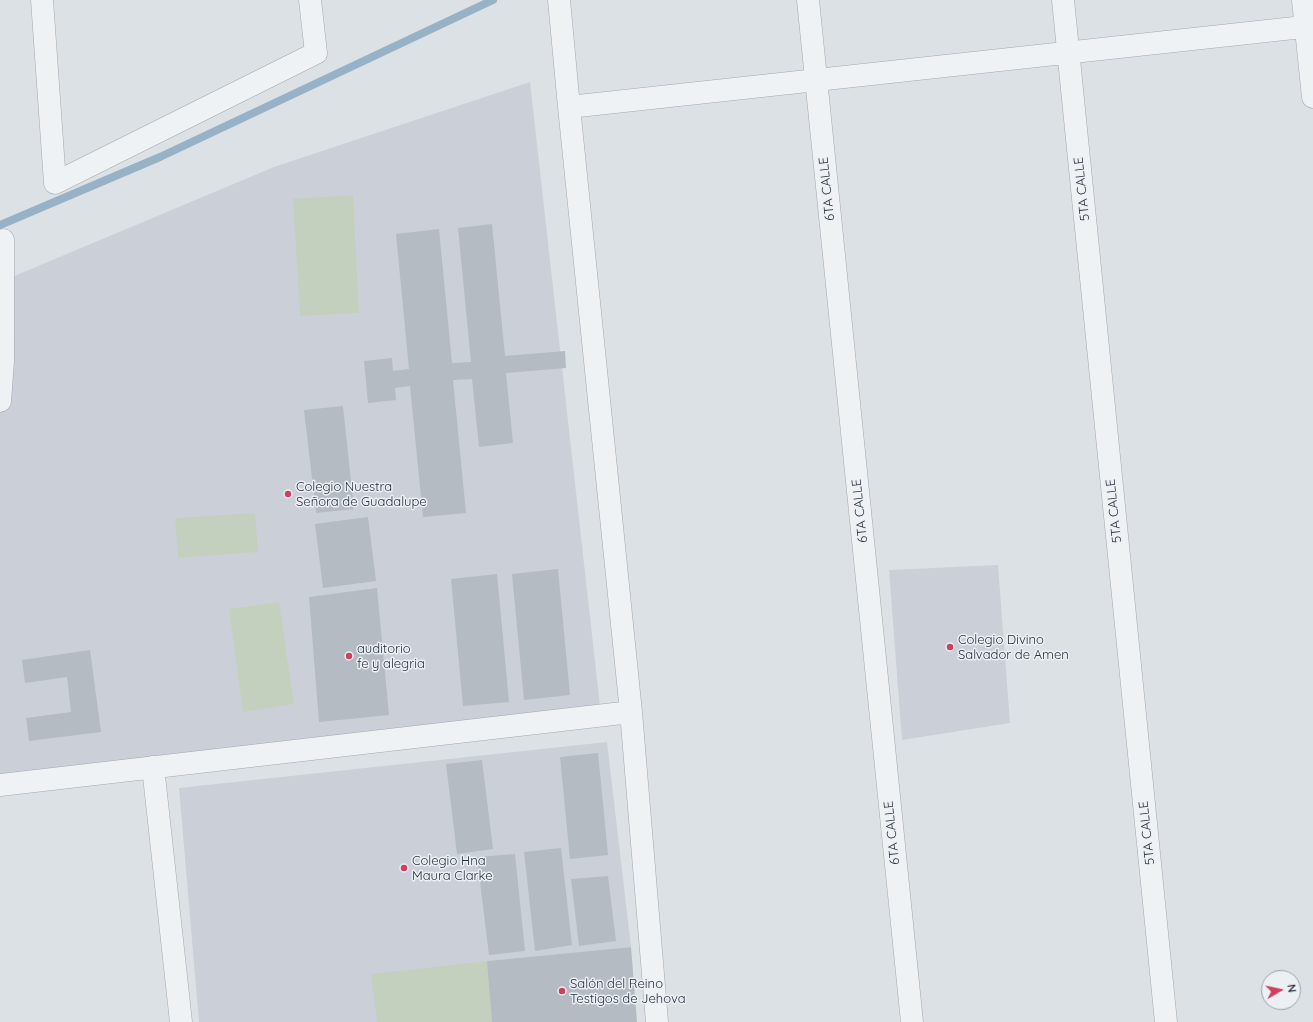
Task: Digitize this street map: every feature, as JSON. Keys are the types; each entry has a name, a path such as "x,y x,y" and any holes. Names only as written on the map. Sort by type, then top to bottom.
{"street":[{"path":"42,0 55,183 316,53 310,0"},
{"path":"559,0 631,712 657,1022"},
{"name":"6TA CALLE","path":"808,0 912,1022"},
{"name":"5TA CALLE","path":"1063,0 1166,1022"},
{"path":"1303,0 1310,27 1313,97"},
{"path":"569,107 1310,27"},
{"path":"0,401 3,361 3,240"},
{"path":"0,785 631,712"},
{"path":"153,767 181,1022"}],"shaded area":[{"name":"Colegio Nuestra Señora de Guadalupe","path":"530,82 600,706 0,775 0,282 274,167"},
{"name":"Colegio Divino Salvador de Amen","path":"998,565 1010,723 902,740 889,570"},
{"name":"Colegio Hna Maura Clarke","path":"607,742 631,947 488,961 492,1022 199,1022 179,788"}],"green space":[{"path":"353,195 359,313 300,316 293,199"},
{"path":"255,513 258,552 178,558 175,518"},
{"path":"279,602 294,704 243,712 229,609"},
{"path":"487,961 494,1022 377,1022 371,974"}],"building":[{"path":"492,224 505,356 565,351 566,368 506,373 513,443 479,447 472,379 453,380 466,513 423,517 410,386 395,388 396,400 368,403 364,361 392,358 393,371 409,369 396,234 439,229 452,363 471,362 458,228"},
{"path":"343,406 354,509 316,513 304,410"},
{"path":"368,517 376,581 323,588 315,524"},
{"path":"558,569 570,695 524,700 512,574"},
{"path":"497,574 509,702 463,706 451,579"},
{"name":"auditorio fe y alegria","path":"377,588 389,715 319,722 309,597"},
{"path":"90,650 101,732 29,741 26,718 71,712 67,677 25,683 22,660"},
{"path":"598,753 608,855 570,859 560,757"},
{"path":"482,760 493,849 457,854 446,764"},
{"path":"561,848 572,945 535,951 524,852"},
{"path":"515,854 525,951 489,955 477,857"},
{"path":"608,876 616,941 579,946 571,879"},
{"name":"Salón del Reino Testigos de Jehova","path":"631,947 637,1022 492,1022 487,961"}],"waterway":[{"path":"0,225 160,157 493,0"}],"place":[{"name":"Colegio Nuestra Señora de Guadalupe","path":"288,494"},
{"name":"Colegio Divino Salvador de Amen","path":"950,647"},
{"name":"auditorio fe y alegria","path":"349,656"},
{"name":"Colegio Hna Maura Clarke","path":"404,868"},
{"name":"Salón del Reino Testigos de Jehova","path":"562,991"}]}
